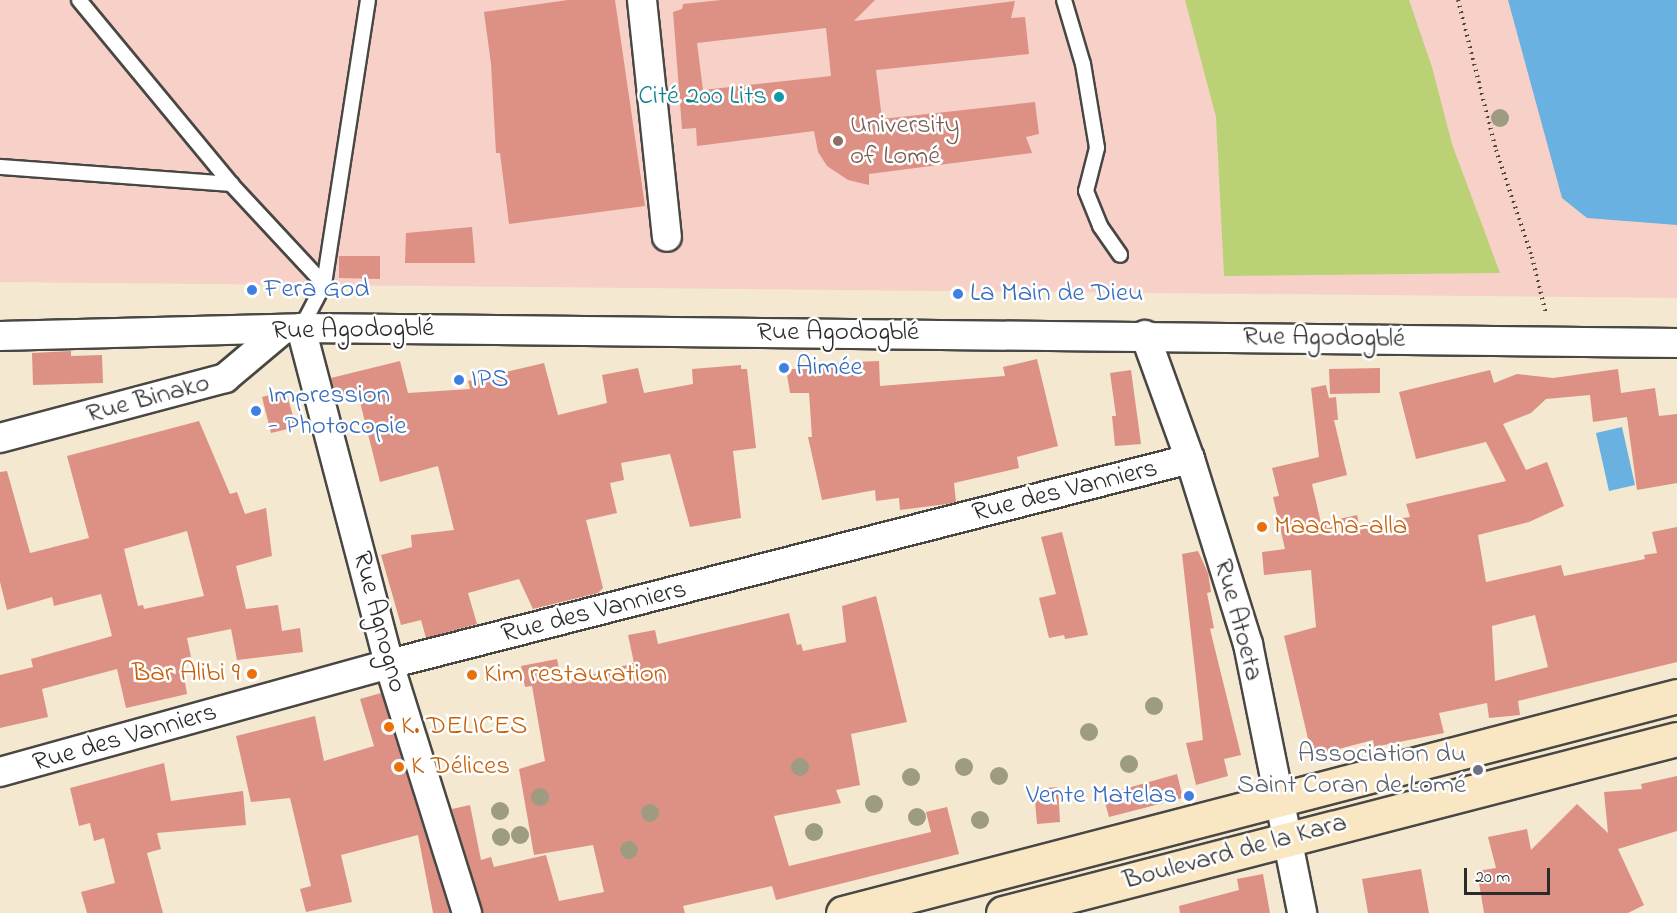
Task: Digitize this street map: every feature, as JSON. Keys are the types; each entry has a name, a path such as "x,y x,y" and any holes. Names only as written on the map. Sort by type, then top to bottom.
{"main road":[{"name":"Boulevard de la Kara","path":"843,913 1276,786 1677,696"},
{"name":"Boulevard de la Kara","path":"1003,913 1289,858 1677,739"}],"street":[{"path":"642,0 667,237"},
{"name":"Rue Agodogblé","path":"0,336 291,330 1145,336 1677,343"},
{"name":"Rue Binako","path":"0,438 225,378 291,330"},
{"name":"Rue Agnogno","path":"291,330 389,664 467,913"},
{"name":"Rue Atoeta","path":"1145,336 1190,459 1248,644 1289,858 1302,913"},
{"name":"Rue des Vanniers","path":"0,772 389,664 1190,459"}],"lane":[{"path":"79,0 231,184 324,284"},
{"path":"291,330 324,284 368,0"},
{"path":"1064,0 1083,64 1097,148 1086,191 1100,226 1120,255"},
{"path":"0,166 231,184"}],"path":[{"path":"1458,0 1496,150 1532,257 1552,342"}],"shaded area":[{"name":"University of Lomé","path":"0,0 1677,0 1677,298 0,282"}],"green space":[{"path":"1185,0 1409,0 1432,67 1452,144 1500,273 1224,276 1216,117"}],"water":[{"path":"1508,0 1677,0 1677,225 1587,218 1562,198"},
{"path":"1622,427 1635,485 1609,491 1596,433"}],"building":[{"path":"568,0 615,0 645,206 509,224 500,153 496,153 491,64 484,12"},
{"name":"Cité 200 Lits","path":"721,0 875,0 854,21 1015,1 1011,18 1025,17 1029,54 876,70 882,119 1035,102 1039,134 1026,137 1032,153 869,174 869,185 848,180 827,166 818,152 814,131 697,146 696,128 682,129 673,12 682,9 683,4","holes":["826,28 831,76 703,90 697,43"]},
{"path":"472,227 475,263 405,263 406,233"},
{"path":"339,256 380,256 380,279 339,278"},
{"path":"71,351 71,356 102,355 103,383 33,385 32,353"},
{"path":"1037,359 1058,446 1017,457 1019,468 954,483 956,502 900,510 899,498 876,501 875,490 822,500 808,437 812,437 809,393 790,393 786,369 812,369 812,364 879,361 880,386 1005,376 1003,367"},
{"path":"400,361 408,393 470,389 468,381 544,363 558,415 607,403 602,375 638,368 644,393 693,384 692,369 741,365 741,369 747,369 756,448 733,451 741,518 690,527 670,454 621,463 624,480 610,483 617,513 586,520 603,588 598,593 533,609 519,579 468,593 477,624 426,638 421,620 401,625 381,555 412,547 411,535 454,530 438,466 380,482 358,394 336,397 331,378"},
{"path":"1380,368 1380,393 1330,394 1329,369"},
{"path":"1618,369 1621,393 1655,388 1659,416 1677,414 1677,483 1637,490 1627,417 1593,422 1590,395 1546,399 1531,413 1503,424 1526,470 1547,462 1564,506 1529,522 1478,535 1486,582 1561,565 1564,576 1645,559 1644,555 1657,553 1652,532 1677,527 1677,662 1518,701 1520,715 1489,718 1487,703 1439,713 1444,733 1374,747 1373,740 1312,756 1284,636 1316,627 1311,570 1264,575 1262,552 1285,549 1273,497 1279,496 1272,468 1319,457 1311,388 1326,385 1329,398 1336,397 1338,420 1334,420 1347,475 1312,484 1321,523 1357,515 1359,524 1410,517 1406,504 1506,481 1486,442 1416,459 1399,392 1490,370 1494,383 1517,374 1553,378","holes":["1535,615 1548,667 1495,681 1492,626"]},
{"path":"1131,370 1141,444 1115,446 1112,416 1116,416 1110,373"},
{"path":"286,391 296,427 271,433 262,397"},
{"path":"199,421 230,494 237,492 245,514 266,508 272,556 236,566 246,609 278,605 282,631 300,628 303,652 237,660 231,629 187,638 191,657 181,659 187,694 126,708 117,669 42,689 48,717 0,728 0,675 33,667 31,659 112,636 101,594 54,606 52,597 7,610 0,582 0,472 7,471 30,553 89,538 67,456","holes":["187,531 204,596 144,609 143,605 138,606 124,549"]},
{"path":"1062,532 1088,635 1065,639 1064,635 1049,638 1039,598 1056,594 1041,537"},
{"path":"1198,551 1208,573 1211,592 1207,593 1214,628 1210,629 1241,755 1224,759 1228,776 1196,785 1186,743 1203,740 1182,554"},
{"path":"876,596 907,722 851,734 860,785 836,790 841,803 774,816 789,866 931,832 926,812 947,807 959,854 776,900 772,886 683,906 685,913 483,913 452,809 470,805 481,860 491,857 494,867 546,855 559,901 604,892 593,845 534,855 519,769 545,761 532,686 525,687 521,666 557,659 562,683 634,663 628,635 655,630 658,644 789,613 797,645 801,644 803,651 846,642 842,606"},
{"path":"381,693 450,913 433,913 418,835 341,855 352,902 306,912 300,889 311,886 290,798 251,802 236,736 315,716 324,761 374,746 360,699"},
{"path":"164,763 171,801 243,791 246,825 157,833 161,849 147,853 163,913 87,913 81,892 115,883 104,838 94,841 90,823 79,826 70,788"},
{"path":"1177,774 1183,798 1109,817 1103,795"},
{"path":"1677,776 1677,831 1618,849 1644,905 1628,913 1484,913 1477,871 1496,868 1488,837 1527,829 1531,850 1577,804 1608,833 1604,792 1642,789 1641,784"},
{"path":"1058,787 1060,822 1037,824 1034,789"},
{"path":"1421,869 1429,913 1368,913 1362,879"},
{"path":"1263,874 1270,913 1180,913 1179,906 1239,890 1237,879"}],"place":[{"name":"Cité 200 Lits","path":"779,97"},
{"name":"University of Lomé","path":"838,141"},
{"name":"Fera God","path":"252,290"},
{"name":"La Main de Dieu","path":"958,294"},
{"name":"Aimée","path":"784,368"},
{"name":"IPS","path":"459,380"},
{"name":"Impression - Photocopie","path":"256,411"},
{"name":"Maacha-alla","path":"1262,527"},
{"name":"Bar Alibi 9","path":"252,674"},
{"name":"Kim restauration","path":"472,675"},
{"name":"K. DELICES","path":"389,727"},
{"name":"K Délices","path":"399,767"},
{"name":"Association du Saint Coran de Lomé","path":"1478,770"},
{"name":"Vente Matelas","path":"1189,796"}]}
